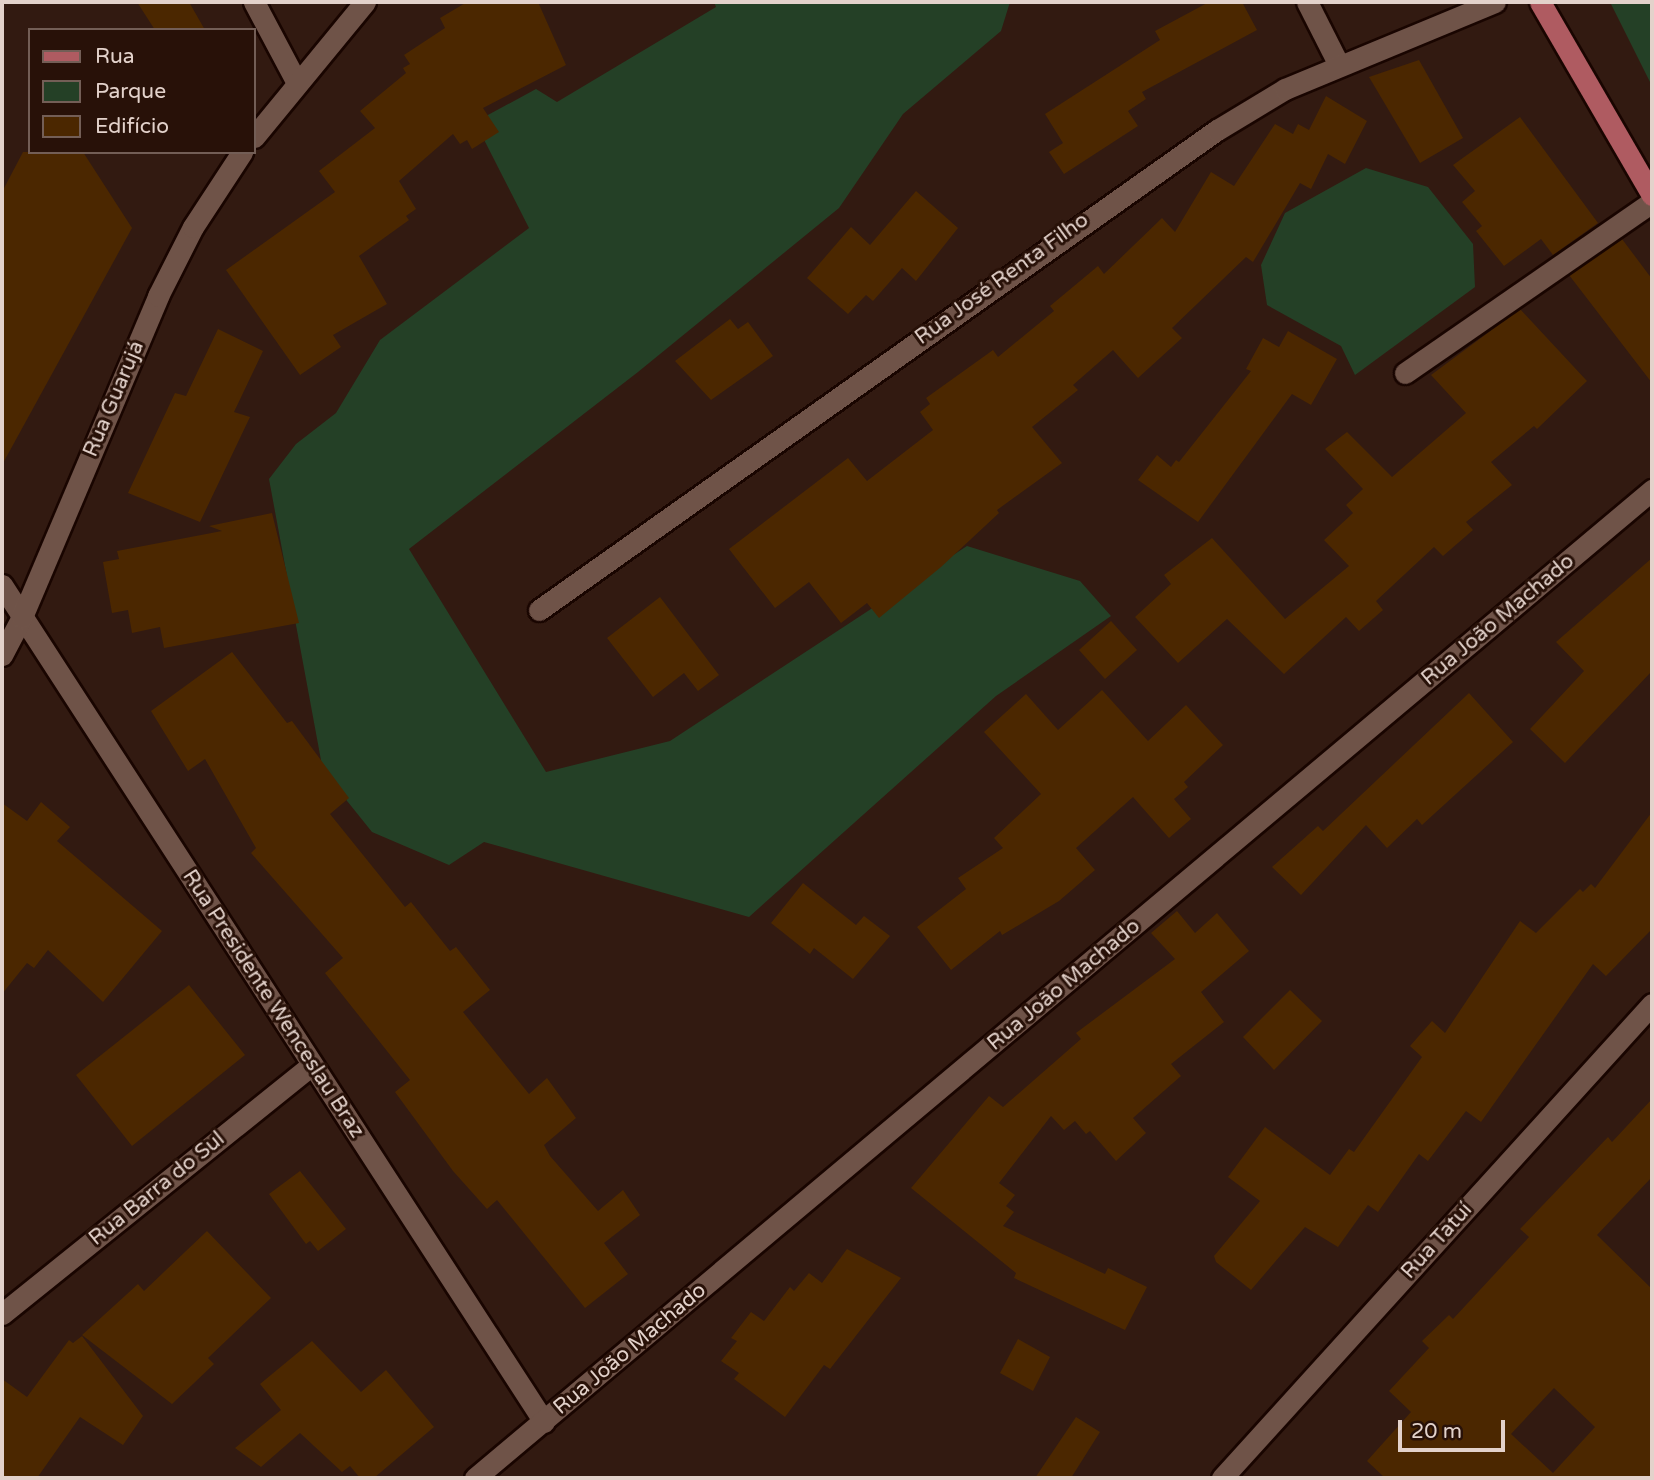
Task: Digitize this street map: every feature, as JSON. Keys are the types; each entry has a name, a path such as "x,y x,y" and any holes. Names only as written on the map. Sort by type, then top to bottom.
{"main road":[{"path":"1540,2 1652,195"}],"street":[{"path":"254,2 297,83"},
{"path":"256,134 365,2"},
{"path":"1307,2 1339,65"},
{"name":"Rua José Renta Filho","path":"539,610 1149,175 1285,89 1495,2"},
{"name":"Rua Guarujá","path":"2,655 22,617 158,296 193,226 241,154"},
{"path":"1405,373 1652,202"},
{"name":"Rua João Machado","path":"475,1478 1652,490"},
{"name":"Rua Presidente Wenceslau Braz","path":"2,585 544,1422"},
{"name":"Rua Tatuí","path":"1222,1478 1652,1004"},
{"name":"Rua Barra do Sul","path":"2,1314 312,1065"}],"green space":[{"path":"714,2 1010,2 1001,31 903,114 839,208 638,372 409,549 546,772 670,741 967,546 1080,581 1111,616 996,696 749,917 484,842 449,865 372,832 323,771 269,479 296,444 336,413 380,340 529,228 475,122 536,89 557,102 716,7"},
{"path":"1610,2 1652,2 1652,86"},
{"path":"1366,168 1428,187 1473,244 1475,287 1355,375 1341,346 1267,305 1261,265 1285,213"}],"building":[{"path":"137,2 189,2 204,28 154,28"},
{"path":"467,2 538,2 566,65 483,108 499,132 472,149 467,140 460,144 453,134 399,181 416,209 406,216 409,220 359,256 387,304 333,335 341,347 300,375 226,270 335,192 319,171 375,128 360,111 406,73 403,68 410,64 404,55 445,28 440,18"},
{"path":"1209,2 1242,2 1257,30 1142,92 1146,99 1128,111 1138,126 1064,174 1049,152 1063,143 1045,114 1160,40 1155,31"},
{"path":"1419,60 1463,138 1420,163 1369,77"},
{"path":"1326,96 1367,121 1345,164 1328,154 1311,189 1300,183 1253,262 1246,257 1172,328 1182,338 1138,378 1113,350 1073,385 1078,390 1032,427 1062,463 997,510 999,513 941,567 879,618 867,603 841,623 809,582 775,608 729,549 848,458 867,481 933,430 920,412 930,404 926,398 993,350 998,357 1054,311 1050,306 1098,266 1104,274 1162,218 1175,232 1211,172 1234,186 1275,124 1293,134 1298,124 1309,130"},
{"path":"1520,117 1598,223 1553,255 1541,239 1504,266 1476,231 1482,226 1462,202 1475,191 1453,165"},
{"path":"23,152 84,154 132,228 2,465 2,192"},
{"path":"916,191 958,228 916,281 902,268 873,301 866,295 848,314 807,278 851,227 870,245"},
{"path":"1622,239 1652,279 1652,383 1569,275"},
{"path":"1520,309 1587,381 1537,429 1534,426 1491,462 1512,485 1466,522 1473,530 1443,556 1434,547 1376,601 1383,610 1359,631 1346,617 1284,674 1227,619 1178,663 1135,617 1171,584 1164,575 1212,538 1285,619 1349,566 1324,540 1353,513 1346,505 1363,489 1325,449 1347,432 1392,477 1466,413 1431,375"},
{"path":"730,319 738,329 748,322 773,356 711,400 675,361"},
{"path":"218,329 263,351 234,412 250,417 200,522 128,493 175,393 186,396"},
{"path":"1288,331 1337,359 1311,405 1292,394 1198,522 1138,480 1157,455 1171,467 1176,460 1179,462 1251,371 1246,369 1263,338 1279,347"},
{"path":"272,513 299,623 164,648 160,627 132,633 128,610 112,613 103,562 119,559 117,551 222,531 209,526"},
{"path":"1652,558 1652,671 1565,763 1530,729 1584,671 1556,642"},
{"path":"660,597 719,675 698,691 684,673 653,697 607,638"},
{"path":"1111,621 1137,650 1105,679 1079,650"},
{"path":"232,652 287,723 292,721 349,798 330,814 405,907 411,902 450,951 456,947 490,990 463,1012 529,1094 547,1078 576,1118 544,1145 550,1156 598,1211 623,1190 640,1215 604,1243 628,1274 585,1308 497,1200 487,1209 453,1171 395,1092 410,1080 325,973 343,958 251,853 256,848 205,759 188,771 151,711"},
{"path":"1102,690 1148,741 1186,705 1223,745 1184,782 1188,787 1174,799 1191,819 1169,838 1133,797 1076,848 1095,870 1059,901 1002,935 1000,931 951,970 917,927 966,889 958,878 1003,848 994,838 1041,794 984,732 1026,694 1058,730"},
{"path":"1469,693 1513,742 1422,825 1417,819 1387,848 1366,825 1301,895 1272,867 1318,826 1323,831"},
{"path":"41,802 70,827 57,841 162,931 103,1002 48,950 34,968 27,963 2,994 2,803 27,821"},
{"path":"1652,812 1652,929 1606,976 1593,964 1481,1122 1466,1111 1428,1161 1419,1154 1378,1212 1368,1205 1338,1247 1305,1227 1251,1290 1216,1262 1214,1256 1260,1201 1228,1177 1265,1127 1330,1175 1349,1149 1354,1152 1422,1057 1410,1046 1432,1021 1445,1033 1520,921 1536,933 1580,889 1583,892 1591,884 1595,888"},
{"path":"803,883 856,925 864,916 890,936 853,979 814,948 810,954 771,923"},
{"path":"1177,911 1195,933 1217,913 1249,951 1201,992 1224,1022 1171,1064 1181,1076 1133,1118 1146,1133 1116,1161 1090,1131 1086,1134 1075,1121 1064,1130 1051,1116 999,1183 1015,1195 1006,1206 1014,1212 1003,1226 1105,1274 1108,1268 1147,1287 1125,1330 1014,1278 1016,1273 911,1188 989,1096 1003,1107 1081,1039 1076,1033 1175,959 1151,933"},
{"path":"189,985 245,1055 132,1146 76,1075"},
{"path":"1290,990 1322,1021 1274,1070 1243,1037"},
{"path":"1652,1099 1652,1177 1597,1235 1652,1289 1652,1478 1385,1478 1367,1461 1411,1412 1389,1391 1429,1348 1422,1341 1449,1315 1453,1319 1529,1237 1520,1229 1608,1137 1612,1142","holes":["1554,1388 1595,1427 1553,1473 1511,1434"]},
{"path":"300,1171 346,1229 318,1251 310,1241 306,1244 269,1194"},
{"path":"207,1231 271,1298 208,1358 214,1364 172,1404 82,1335 138,1284 144,1291"},
{"path":"847,1249 901,1278 830,1369 824,1365 785,1417 734,1379 739,1373 721,1361 737,1341 731,1338 751,1312 764,1321 790,1287 794,1291 809,1273 822,1283"},
{"path":"82,1336 143,1416 123,1445 80,1417 37,1478 2,1478 2,1379 27,1397 69,1340 73,1343"},
{"path":"1018,1339 1050,1357 1033,1391 1000,1373"},
{"path":"312,1341 361,1392 386,1370 434,1427 374,1478 360,1478 350,1466 342,1472 300,1433 261,1467 235,1448 281,1410 260,1384"},
{"path":"1076,1417 1100,1432 1071,1478 1035,1478"}]}
